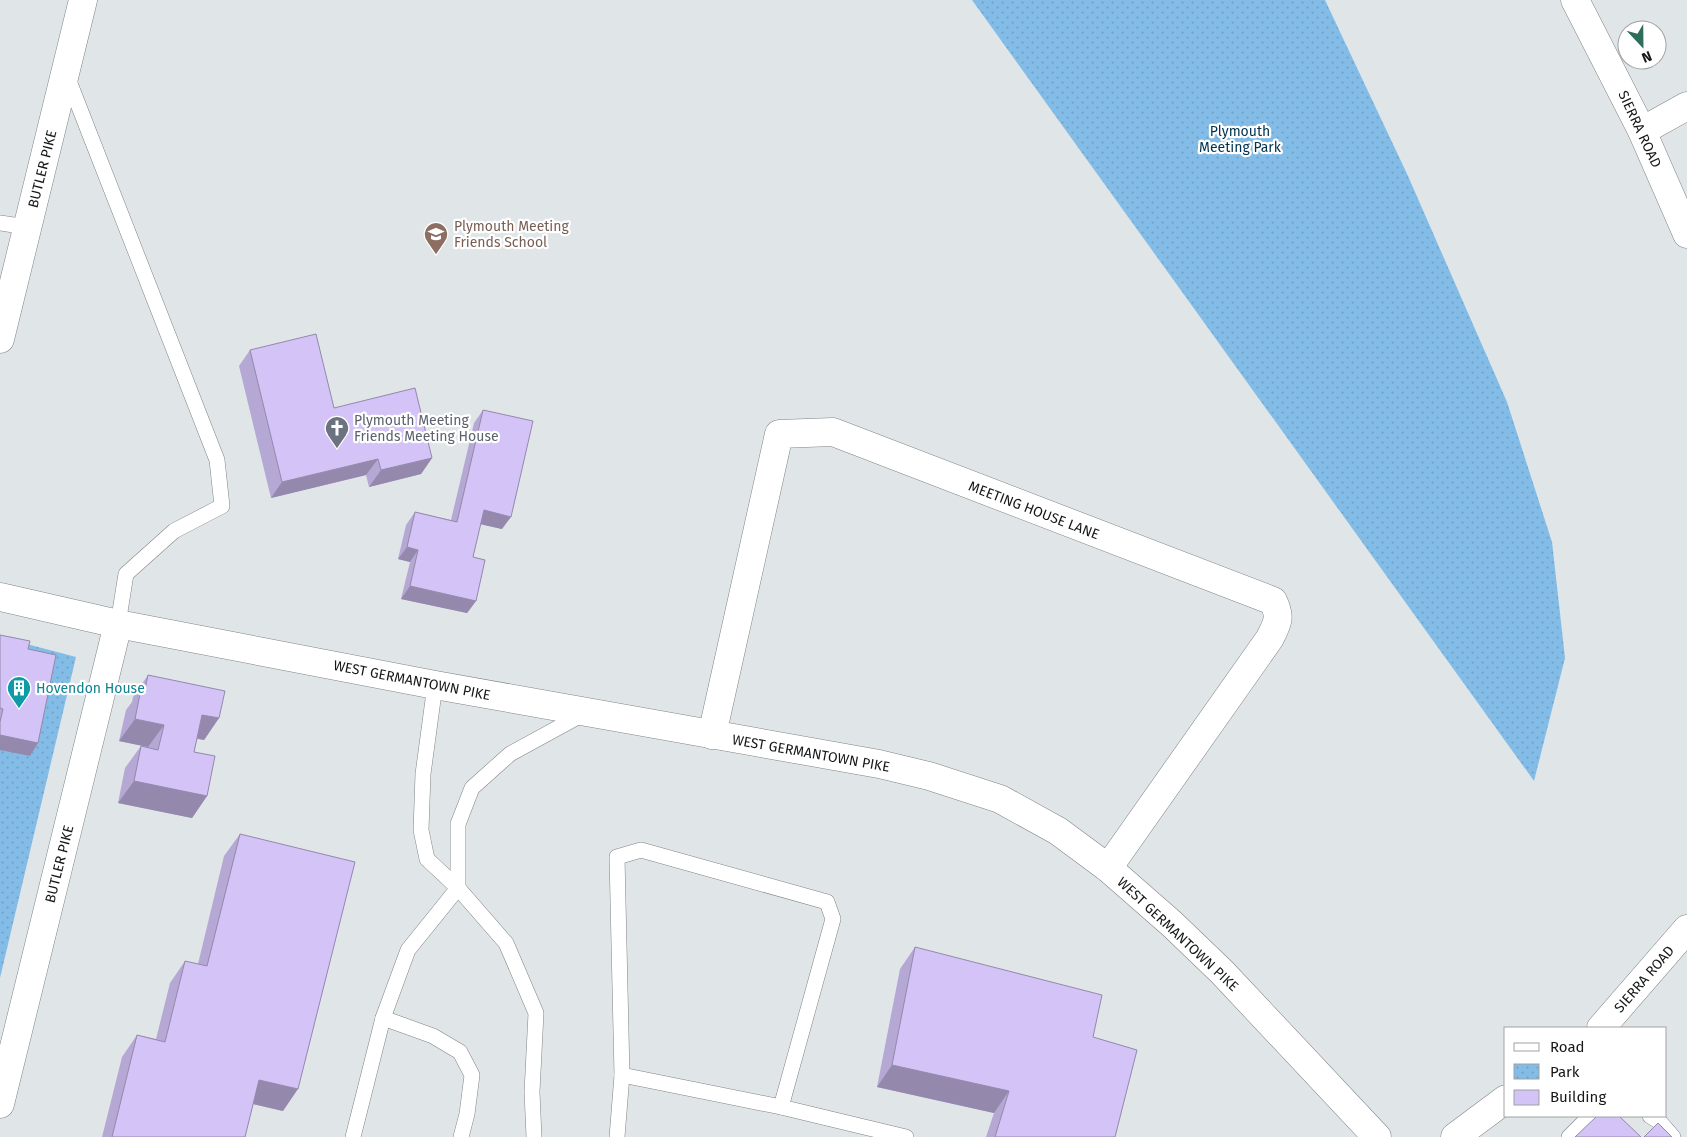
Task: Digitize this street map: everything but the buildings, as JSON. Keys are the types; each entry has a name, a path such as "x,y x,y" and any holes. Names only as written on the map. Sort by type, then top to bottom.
{"main road":[{"name":"BUTLER PIKE","path":"0,339 83,0"},
{"name":"SIERRA ROAD","path":"1575,0 1642,131 1687,234"},
{"path":"1642,131 1687,106"},
{"name":"MEETING HOUSE LANE","path":"712,735 779,434 832,432 1273,601 1279,612 1276,626 1270,638 1108,868"},
{"name":"WEST GERMANTOWN PIKE","path":"0,597 118,624 435,685 879,764 929,776 1000,799 1058,831 1108,868 1172,924 1222,972 1378,1137"},
{"name":"BUTLER PIKE","path":"0,1104 118,624"},
{"name":"SIERRA ROAD","path":"1601,1027 1687,929"},
{"path":"1455,1137 1504,1100"}],"lane":[{"path":"66,72 217,460 222,506 174,531 126,574 118,624"},
{"path":"0,223 27,227"},
{"path":"435,685 423,774 421,830 427,859 458,888 506,943 536,1012 532,1092 534,1137"},
{"path":"353,1137 383,1018 408,950 458,888 458,824 472,788 510,754 586,712"},
{"path":"617,1137 622,1075 618,857 641,850 826,902 833,919 781,1107"},
{"path":"383,1018 433,1036 460,1052 472,1075 467,1114 461,1137"},
{"path":"622,1075 781,1107 906,1137"},
{"path":"1569,1137 1589,1117"},
{"path":"1652,1117 1660,1122 1673,1137"}],"green space":[{"name":"Plymouth Meeting Park","path":"972,0 1325,0 1408,176 1507,402 1552,542 1565,658 1534,781"},
{"path":"0,637 76,657 0,978"}],"place":[{"name":"Plymouth Meeting Friends School","path":"436,255"},
{"name":"Plymouth Meeting Friends Meeting House","path":"337,449"},
{"name":"Hovendon House","path":"19,709"}]}
